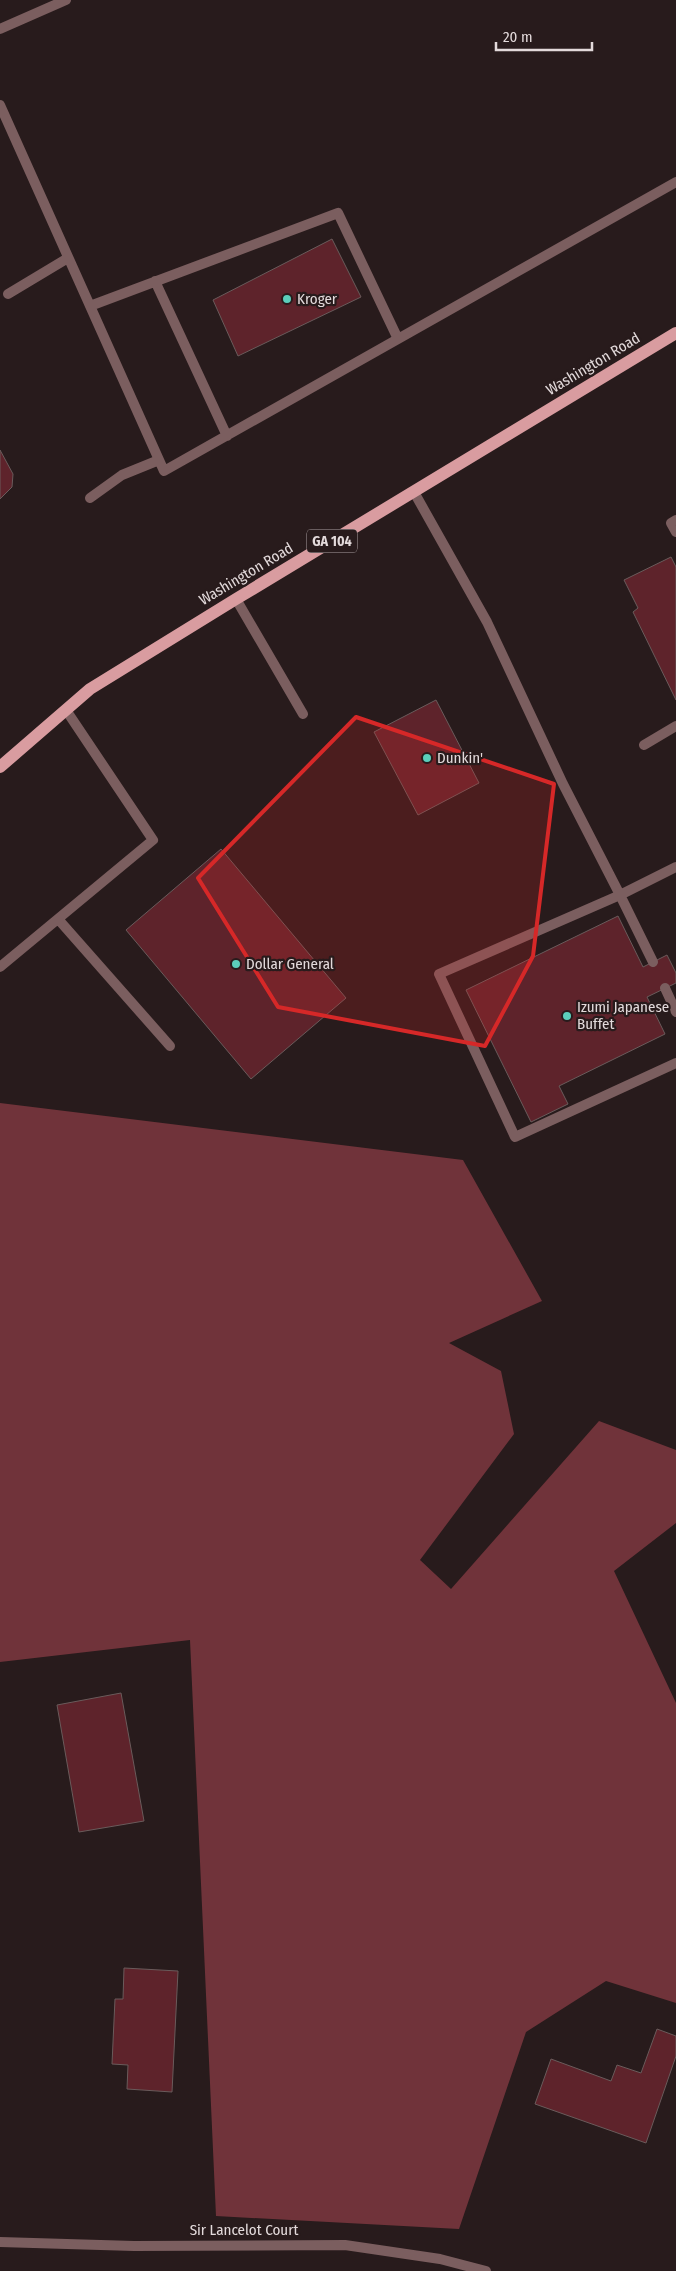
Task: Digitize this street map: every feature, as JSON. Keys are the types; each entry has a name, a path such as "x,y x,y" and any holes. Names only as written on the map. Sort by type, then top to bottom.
{"main road":[{"name":"Washington Road","path":"0,767 90,689 676,333"}],"street":[{"path":"0,29 66,0"},
{"path":"0,105 164,472 676,182"},
{"path":"90,306 338,213 398,339"},
{"path":"8,294 68,258"},
{"path":"155,281 226,436"},
{"path":"90,498 122,475 159,460"},
{"path":"414,492 487,622 563,784 653,962"},
{"path":"673,521 676,532"},
{"path":"236,599 303,714"},
{"path":"0,967 153,840 66,710"},
{"path":"644,745 676,727"},
{"path":"676,867 620,895 439,974 515,1137 676,1063"},
{"path":"58,919 170,1046"},
{"path":"665,988 676,1012"},
{"name":"Sir Lancelot Court","path":"0,2242 134,2246 345,2244 440,2259 486,2271"}],"highlighted area":[{"path":"356,717 554,784 533,956 485,1046 278,1007 198,878"}],"shaded area":[{"path":"0,1103 463,1160 542,1301 449,1343 501,1371 514,1434 420,1560 451,1589 599,1421 676,1450 676,1523 614,1571 676,1703 676,2003 606,1981 526,2032 459,2229 216,2216 190,1640 0,1662"}],"building":[{"name":"Kroger","path":"332,239 361,297 238,356 213,300"},
{"path":"0,450 13,474 12,487 0,499"},
{"path":"671,557 676,567 676,700 633,612 638,608 624,580"},
{"name":"Dunkin'","path":"436,700 479,783 418,815 374,732"},
{"name":"Dollar General","path":"221,849 346,998 251,1079 126,930"},
{"name":"Izumi Japanese Buffet","path":"618,916 643,967 667,955 676,973 676,983 647,997 665,1034 559,1086 568,1104 531,1122 466,990"},
{"path":"121,1693 144,1821 79,1832 57,1705"},
{"path":"124,1968 178,1971 172,2092 127,2089 128,2065 112,2064 115,1999 123,1999"},
{"path":"657,2029 676,2036 676,2056 646,2143 535,2104 551,2059 611,2081 617,2065 641,2073"}],"place":[{"name":"Kroger","path":"287,299"},
{"name":"Dunkin'","path":"427,758"},
{"name":"Dollar General","path":"236,964"},
{"name":"Izumi Japanese Buffet","path":"567,1016"}]}
